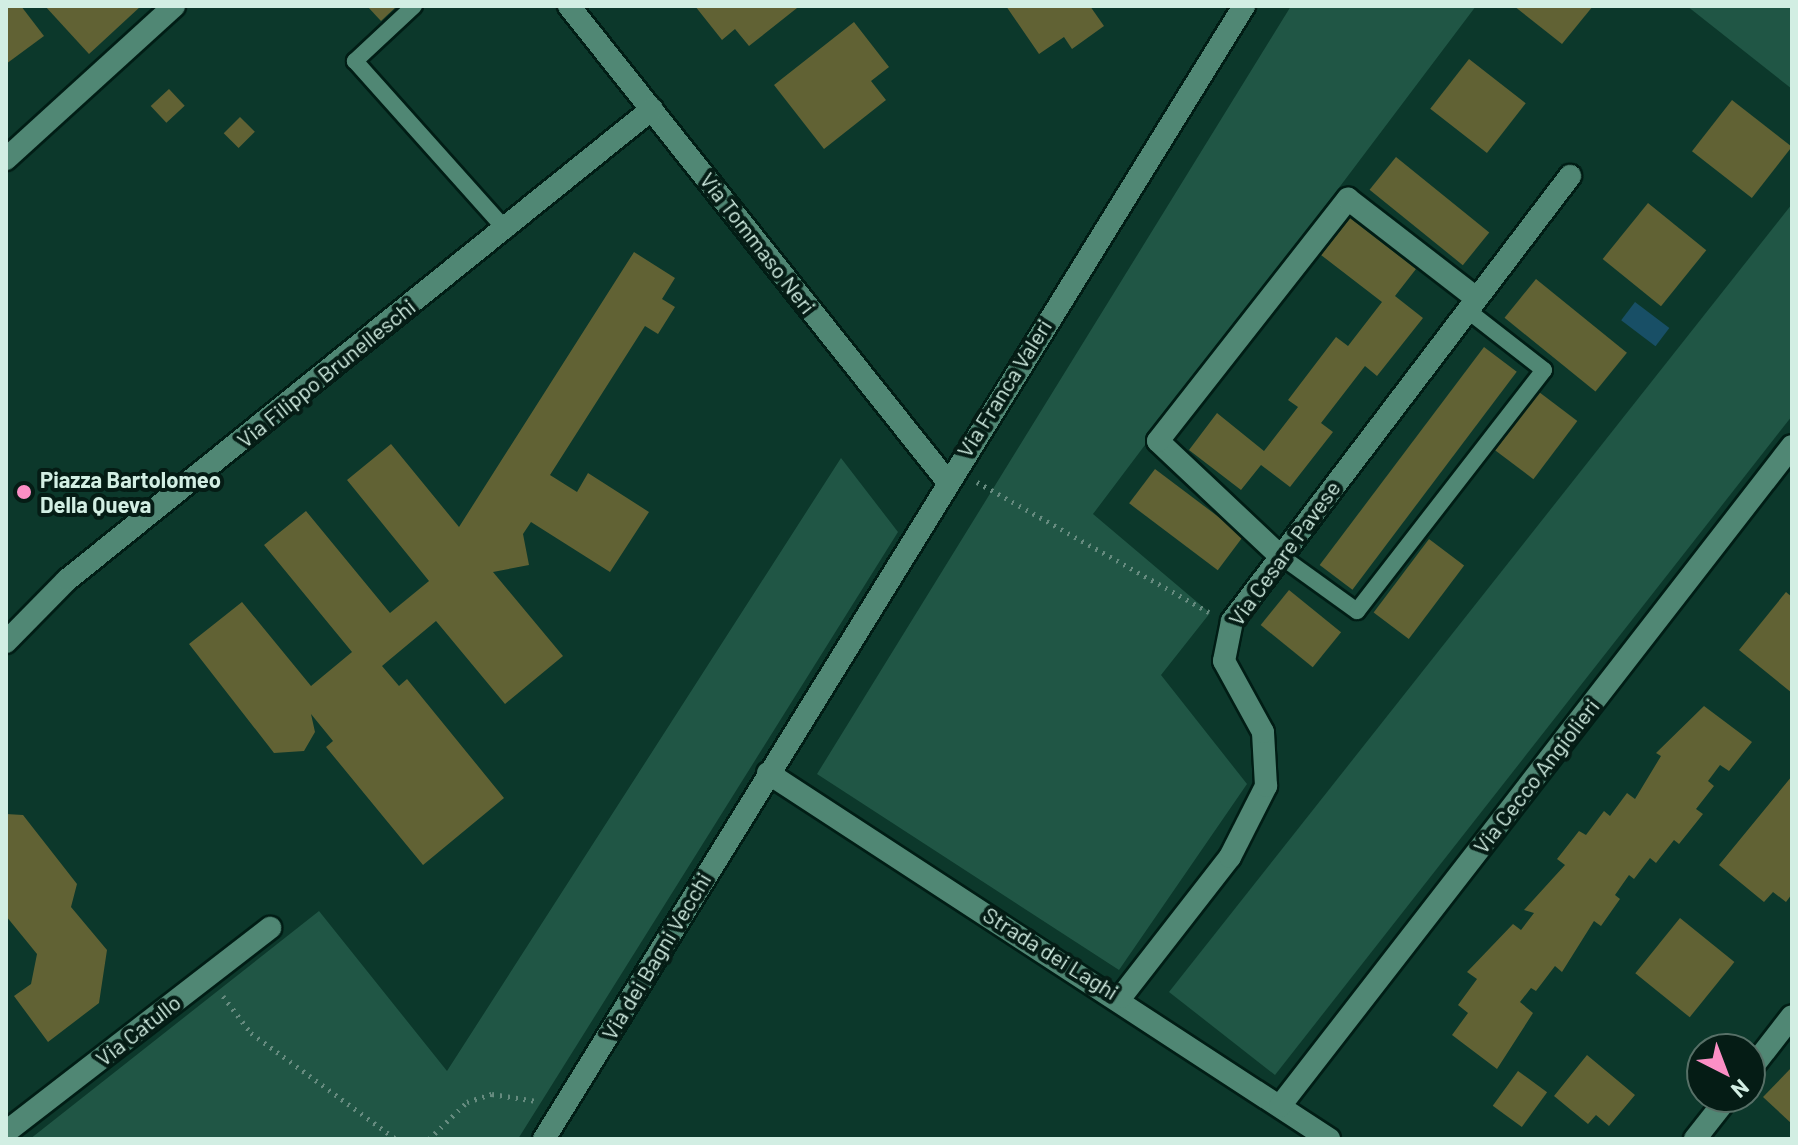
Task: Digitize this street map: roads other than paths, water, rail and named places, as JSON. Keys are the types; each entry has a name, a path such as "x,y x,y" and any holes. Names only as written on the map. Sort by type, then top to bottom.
{"street":[{"path":"6,159 174,6"},
{"name":"Via Tommaso Neri","path":"569,6 950,475"},
{"name":"Via Franca Valeri","path":"768,773 950,475 1244,6"},
{"name":"Via Filippo Brunelleschi","path":"6,642 67,580 506,230 652,109"},
{"name":"Via Cesare Pavese","path":"1121,997 1230,857 1266,786 1263,732 1224,661 1232,621 1279,555 1570,176"},
{"path":"1279,555 1158,441 1348,199 1471,304"},
{"name":"Via Cecco Angiolieri","path":"1280,1106 1792,446"},
{"name":"Strada dei Laghi","path":"768,773 1121,997 1329,1139"},
{"name":"Via dei Bagni Vecchi","path":"544,1139 768,773"},
{"name":"Via Catullo","path":"6,1132 270,928"},
{"path":"1766,1049 1792,1016"},
{"path":"1695,1139 1715,1113"}],"lane":[{"path":"414,6 355,61 506,230"},
{"path":"1279,555 1357,611 1544,370 1471,304"}],"water":[{"path":"1635,302 1669,328 1655,346 1621,320"}],"place":[{"name":"Piazza Bartolomeo Della Queva","path":"24,492"}]}
